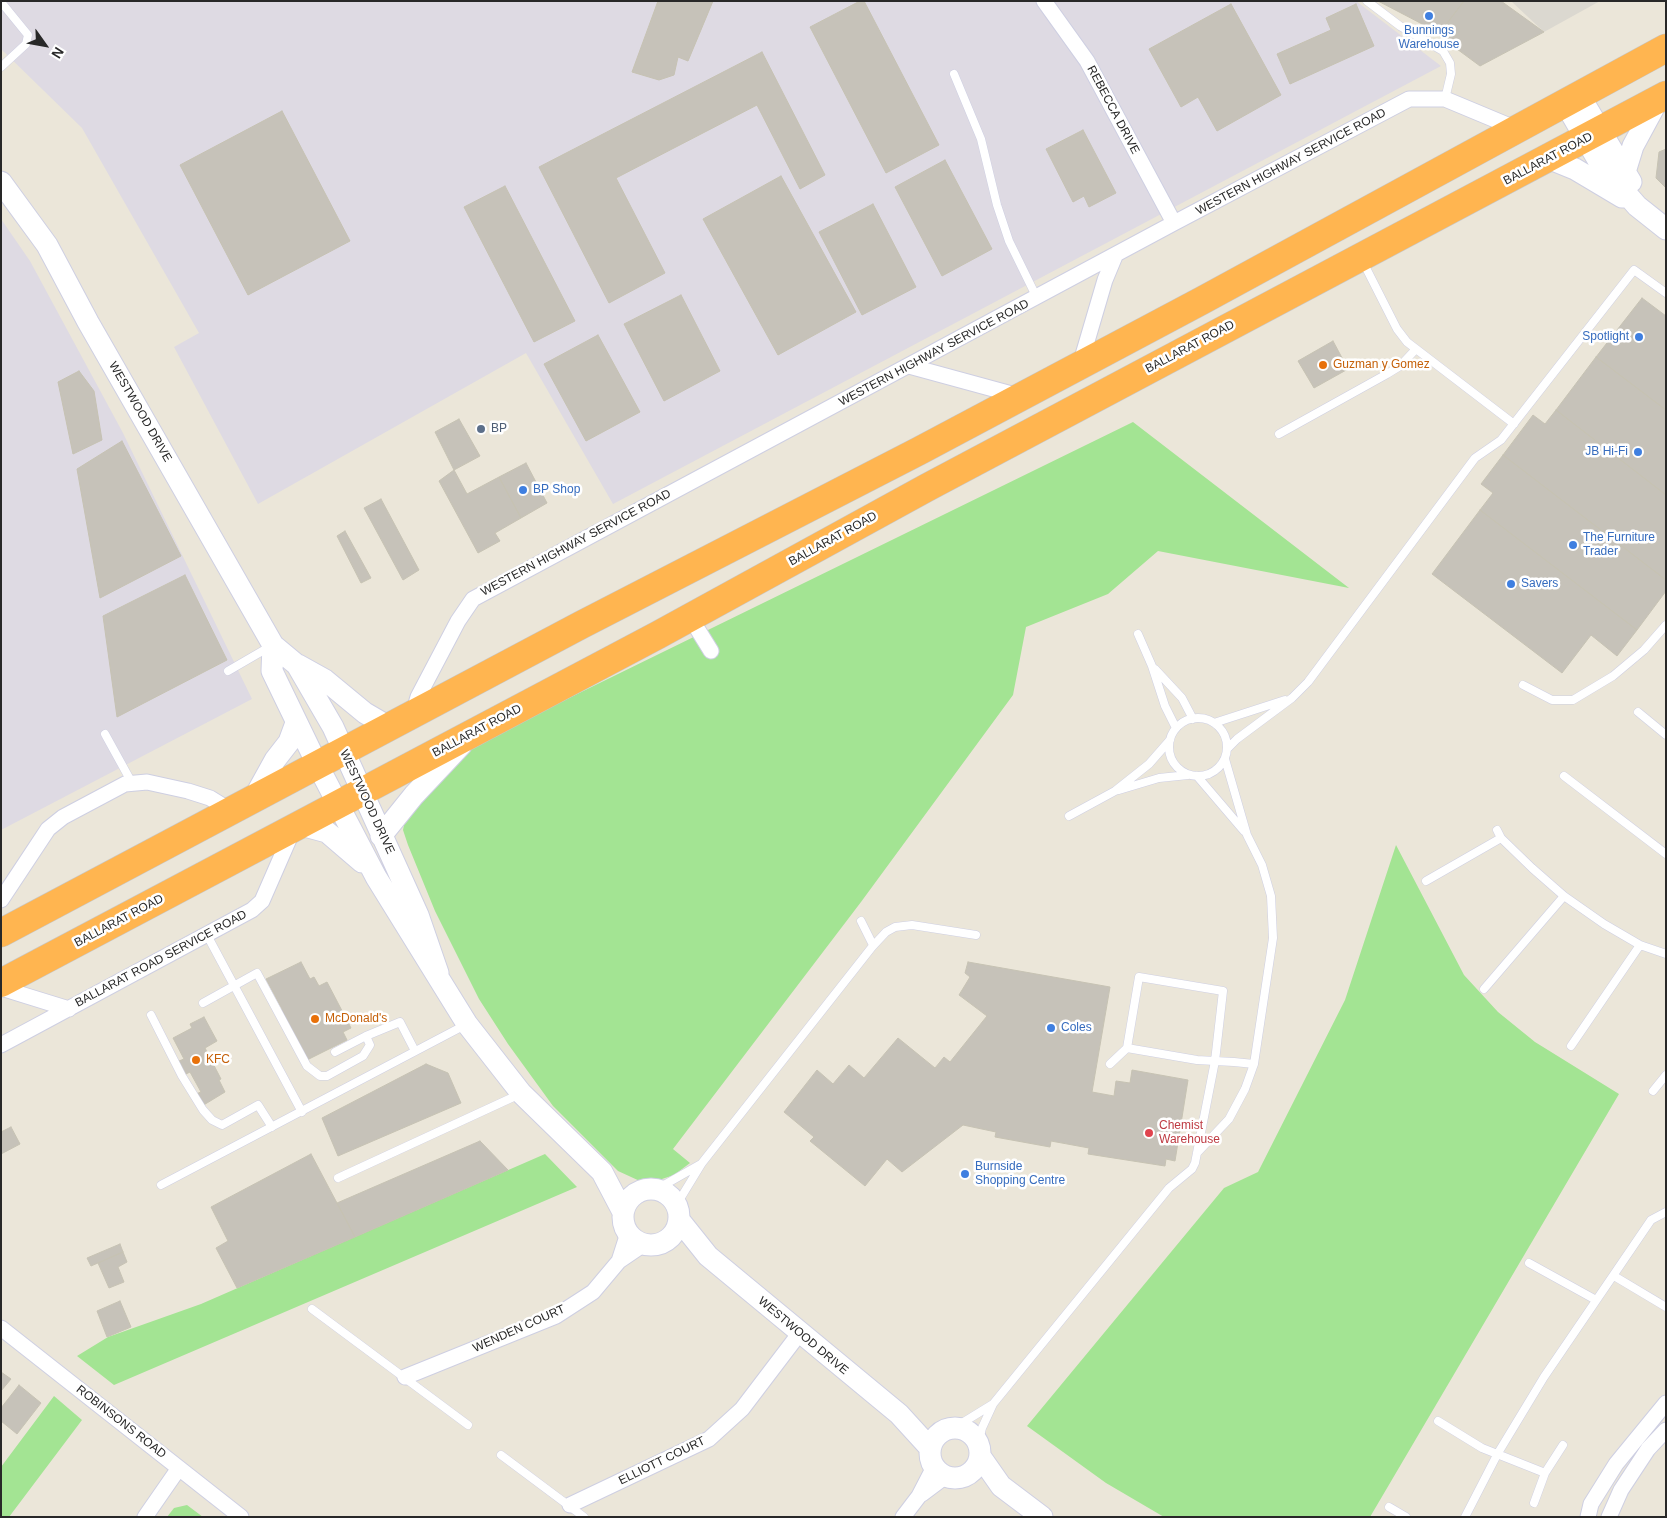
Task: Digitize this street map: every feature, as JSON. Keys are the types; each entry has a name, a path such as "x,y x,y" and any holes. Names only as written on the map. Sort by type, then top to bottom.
{"highway":[{"path":"1,933 317,764 344,752 413,714 1080,365 1666,48"},
{"name":"BALLARAT ROAD","path":"1,983 690,617 1360,256 1539,164 1662,97"},
{"path":"1517,129 1539,164"}],"street":[{"name":"REBECCA DRIVE","path":"1044,1 1087,61 1174,223"},
{"path":"1624,172 1633,146 1662,97"},
{"name":"WESTERN HIGHWAY SERVICE ROAD","path":"413,714 418,697 453,629 466,606 473,598 1116,256 1174,223 1409,99 1445,99 1517,129"},
{"path":"1572,99 1592,135 1624,172 1665,228"},
{"path":"1592,135 1598,160 1637,206"},
{"path":"1539,164 1575,169 1637,206 1665,228"},
{"name":"WESTWOOD DRIVE","path":"1,182 47,245 93,330 273,645 298,665 333,727 418,914 438,974"},
{"path":"1080,365 1105,280 1116,256"},
{"path":"909,366 1019,396"},
{"path":"690,617 711,651"},
{"name":"WESTWOOD DRIVE","path":"273,645 272,671 296,723 376,877 438,974 467,1024 522,1093 602,1172 623,1212"},
{"path":"298,665 325,680 365,713 389,727"},
{"path":"254,798 275,760 289,742 296,723"},
{"path":"381,836 414,796 472,733"},
{"path":"1,900 40,839 53,824 132,782 156,783 195,793 231,811"},
{"path":"297,827 327,832 354,854 376,877"},
{"name":"BALLARAT ROAD SERVICE ROAD","path":"1,1045 252,910 262,901 297,827"},
{"name":"BALLARAT ROAD SERVICE ROAD","path":"1,988 68,1009"},
{"name":"WESTWOOD DRIVE","path":"602,1172 652,1189"},
{"path":"652,1189 667,1192 678,1213 676,1230 665,1242 656,1245 636,1239 624,1224 623,1212 633,1195 652,1189"},
{"name":"WESTWOOD DRIVE","path":"678,1213 708,1256 799,1334 899,1414 945,1454"},
{"name":"WENDEN COURT","path":"405,1377 556,1316 593,1292 636,1239"},
{"name":"WESTWOOD DRIVE","path":"665,1242 708,1256"},
{"name":"ROBINSONS ROAD","path":"1,1328 241,1517"},
{"name":"ELLIOTT COURT","path":"570,1505 709,1439 742,1409 799,1334"},
{"path":"1588,1517 1591,1504 1616,1464 1666,1403"},
{"path":"1609,1517 1621,1490 1648,1449 1666,1430"},
{"path":"903,1517 919,1496 945,1454 970,1433 1001,1486"},
{"path":"945,1454 972,1471 979,1450"},
{"path":"945,1454 1001,1486 1042,1517"},
{"path":"145,1517 179,1468"}],"lane":[{"path":"1367,1 1400,26 1443,51 1450,63 1451,74 1445,99"},
{"path":"1,2 28,35 28,40 1,68"},
{"path":"954,74 981,139 997,205 1009,241 1037,298"},
{"path":"1360,256 1397,329 1416,348 1514,424"},
{"path":"1227,749 1237,739 1292,698 1308,682 1475,458 1501,440 1634,270 1666,293"},
{"path":"1279,434 1400,366 1416,348"},
{"path":"1523,685 1552,700 1572,700 1613,676 1644,650 1666,624"},
{"path":"1138,634 1152,666 1165,706 1176,728"},
{"path":"228,671 273,645"},
{"path":"1152,666 1182,698 1193,719"},
{"path":"1214,723 1292,698"},
{"path":"1638,712 1666,735"},
{"path":"1069,816 1115,791 1149,764 1170,740 1176,728 1184,722 1193,719 1208,720 1214,723 1224,734 1227,749 1225,759 1247,835 1262,865 1271,896 1274,918 1273,938 1254,1064 1245,1089 1229,1119 1197,1153"},
{"path":"105,734 132,782"},
{"path":"1170,740 1171,757 1174,763 1193,776 1247,835"},
{"path":"1115,791 1173,775 1193,776 1214,772 1225,759"},
{"path":"1564,776 1666,854"},
{"path":"1497,830 1501,838 1564,896 1604,924 1640,945 1666,954"},
{"path":"1426,881 1501,838"},
{"path":"1484,989 1564,896"},
{"path":"860,921 873,945"},
{"path":"678,1213 702,1162 873,945 886,932 904,925 976,935"},
{"path":"207,935 302,1112"},
{"path":"1571,1046 1640,945"},
{"path":"203,1002 257,973 312,1072 327,1076 363,1056 370,1045 366,1036"},
{"path":"1110,1064 1127,1048 1139,977 1223,991"},
{"path":"945,1454 993,1404 1169,1188 1192,1169 1197,1153 1215,1061 1224,982"},
{"path":"151,1015 182,1076 212,1120 222,1125 258,1105 272,1127"},
{"path":"335,1052 366,1036 400,1022 415,1051"},
{"path":"161,1185 467,1024"},
{"path":"1127,1048 1215,1061 1254,1064"},
{"path":"1653,1090 1666,1076"},
{"path":"338,1178 522,1093"},
{"path":"652,1189 702,1162"},
{"path":"1465,1517 1498,1453 1544,1376 1651,1220 1666,1212"},
{"path":"1528,1263 1596,1300"},
{"path":"1614,1276 1666,1307"},
{"path":"312,1309 468,1426"},
{"path":"979,1450 982,1428 993,1404"},
{"path":"1438,1421 1482,1448 1545,1473"},
{"path":"1534,1504 1545,1473 1563,1444"},
{"path":"501,1454 584,1517"},
{"path":"1389,1507 1406,1517"}],"shaded area":[{"path":"1,1 1356,1 1441,66 613,504 526,353 258,504 174,347 199,333 82,128 1,49"},
{"path":"1511,1 1600,1 1544,32"},
{"path":"1,219 30,261 123,433 252,699 1,830"}],"green space":[{"path":"1133,422 1349,588 1158,551 1108,594 1026,627 1013,695 861,902 673,1149 690,1163 674,1175 653,1182 642,1182 618,1171 553,1106 508,1044 479,999 435,911 408,845 403,830 406,815 477,743"},
{"path":"1396,845 1464,975 1498,1012 1535,1042 1619,1094 1370,1517 1164,1517 1106,1483 1027,1426 1224,1188 1258,1172 1345,1000"},
{"path":"545,1154 577,1187 114,1385 77,1356 108,1337 201,1304"},
{"path":"54,1396 82,1420 9,1517 1,1517 1,1467"},
{"path":"187,1505 203,1517 167,1517 174,1508"}],"building":[{"path":"658,1 713,1 688,61 678,57 674,75 659,80 632,72"},
{"path":"860,1 864,1 939,145 886,173 810,27"},
{"name":"Bunnings Warehouse","path":"1378,1 1464,1 1438,35 1426,26"},
{"path":"1464,1 1501,1 1544,32 1480,66 1438,35"},
{"path":"1231,4 1281,95 1217,131 1198,97 1181,107 1149,49"},
{"path":"1356,4 1374,46 1290,84 1277,54 1331,30 1326,18"},
{"path":"762,52 825,175 800,189 757,105 616,178 665,273 609,303 539,167"},
{"path":"282,111 350,241 248,295 180,165"},
{"path":"1083,130 1116,193 1089,207 1084,196 1073,202 1046,149"},
{"path":"1666,149 1666,188 1656,178 1659,152"},
{"path":"945,160 992,249 942,276 895,187"},
{"path":"781,176 856,312 778,355 703,219"},
{"path":"505,186 575,321 534,342 464,207"},
{"path":"873,204 916,287 862,315 819,232"},
{"path":"681,295 720,371 664,401 624,324"},
{"name":"Spotlight","path":"1642,298 1666,316 1666,410 1596,357"},
{"path":"598,335 640,412 586,441 544,364"},
{"name":"Guzman y Gomez","path":"1333,341 1348,369 1314,388 1298,361"},
{"name":"JB Hi-Fi","path":"1596,357 1666,410 1666,495 1556,410"},
{"path":"79,371 94,391 102,440 73,454 58,382"},
{"path":"1556,410 1666,495 1666,580 1503,455 1533,415 1545,424"},
{"path":"459,419 480,456 454,470 435,432"},
{"path":"122,441 181,556 100,598 77,469"},
{"name":"The Furniture Trader","path":"1503,455 1666,580 1666,591 1637,630 1480,510 1493,493 1481,484"},
{"name":"BP Shop","path":"526,463 547,503 521,518 499,477"},
{"path":"454,470 467,494 499,477 521,518 495,533 500,541 478,553 439,481"},
{"path":"381,499 419,570 403,580 364,508"},
{"name":"Savers","path":"1480,510 1637,630 1617,656 1591,635 1562,673 1432,574"},
{"path":"345,531 371,578 361,583 337,536"},
{"path":"185,575 227,660 117,717 103,616"},
{"name":"McDonald's","path":"301,962 310,979 314,977 319,986 327,982 351,1028 343,1032 347,1040 305,1061 279,1011 282,1009 266,979"},
{"path":"968,962 1110,987 1092,1092 1114,1096 1116,1081 1130,1083 1132,1070 1188,1080 1175,1161 1166,1159 1165,1166 1088,1154 1089,1148 1051,1141 1050,1147 995,1137 996,1132 963,1125 902,1172 887,1159 865,1186 810,1141 814,1137 784,1112 817,1070 833,1084 849,1065 864,1078 898,1038 935,1068 944,1057 950,1062 987,1016 959,995 970,977 965,973"},
{"name":"KFC","path":"204,1017 217,1041 205,1048 221,1079 219,1080 225,1092 202,1106 196,1094 201,1092 190,1072 186,1074 179,1061 184,1059 173,1038 192,1028 190,1024"},
{"path":"426,1064 448,1073 461,1103 338,1156 322,1118"},
{"path":"11,1127 20,1144 1,1154 1,1132"},
{"path":"480,1141 508,1170 355,1237 337,1203"},
{"path":"311,1154 355,1237 237,1288 216,1248 228,1241 211,1207"},
{"path":"120,1244 123,1252 91,1266 87,1258"},
{"path":"123,1252 127,1262 118,1267 124,1282 109,1288 98,1263"},
{"path":"120,1301 131,1327 107,1337 97,1311"},
{"path":"1,1372 11,1379 1,1391"},
{"path":"19,1385 41,1403 17,1434 1,1421 1,1408"}],"place":[{"name":"Bunnings Warehouse","path":"1429,16"},
{"name":"Spotlight","path":"1639,337"},
{"name":"Guzman y Gomez","path":"1323,365"},
{"name":"BP","path":"481,429"},
{"name":"JB Hi-Fi","path":"1638,452"},
{"name":"BP Shop","path":"523,490"},
{"name":"The Furniture Trader","path":"1573,545"},
{"name":"Savers","path":"1511,584"},
{"name":"McDonald's","path":"315,1019"},
{"name":"Coles","path":"1051,1028"},
{"name":"KFC","path":"196,1060"},
{"name":"Chemist Warehouse","path":"1149,1133"},
{"name":"Burnside Shopping Centre","path":"965,1174"}]}
